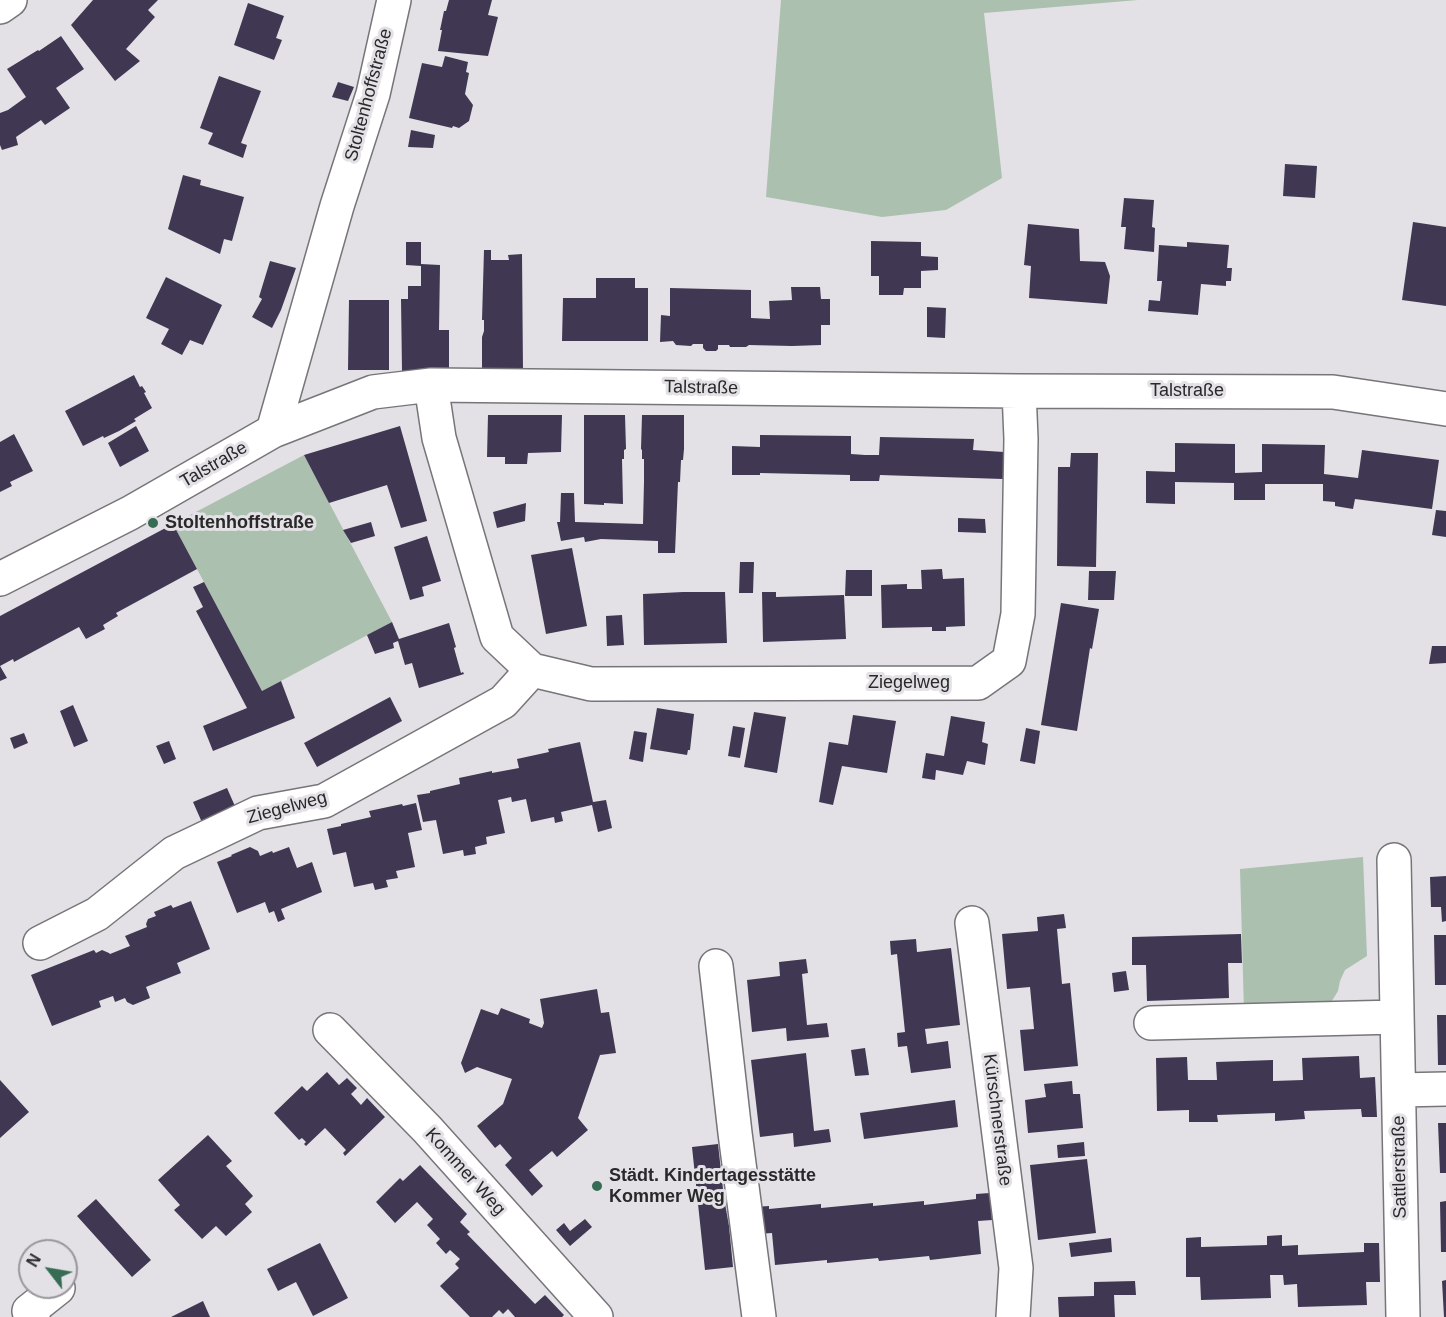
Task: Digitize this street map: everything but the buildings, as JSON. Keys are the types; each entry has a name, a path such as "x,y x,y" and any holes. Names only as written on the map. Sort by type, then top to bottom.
{"street":[{"path":"0,7 10,0"},
{"name":"Stoltenhoffstraße","path":"273,431 337,206 373,94 394,0"},
{"name":"Talstraße","path":"0,579 130,513 273,431 373,392 431,385 1333,392 1446,409"},
{"name":"Ziegelweg","path":"431,385 439,438 497,637 532,670 591,684 978,683 1009,661 1018,614 1021,439 1019,391"},
{"name":"Ziegelweg","path":"40,943 97,914 174,853 258,813 324,801 503,702 532,670"},
{"name":"Sattlerstraße","path":"1394,860 1403,1317"},
{"name":"Kürschnerstraße","path":"972,923 1016,1268 1013,1317"},
{"path":"716,966 759,1317"},
{"path":"1151,1023 1397,1017"},
{"name":"Kommer Weg","path":"330,1030 427,1129 596,1317"},
{"path":"1399,1090 1446,1089"},
{"path":"33,1317 29,1311 44,1299"}],"green space":[{"path":"781,0 1138,0 984,13 1002,178 946,210 882,217 766,197"},
{"path":"304,455 392,622 262,691 173,524"},
{"path":"1363,857 1367,956 1345,970 1338,991 1330,1004 1244,1011 1240,869"}],"place":[{"name":"Stoltenhoffstraße","path":"153,523"},
{"name":"Städt. Kindertagesstätte Kommer Weg","path":"597,1186"}]}
